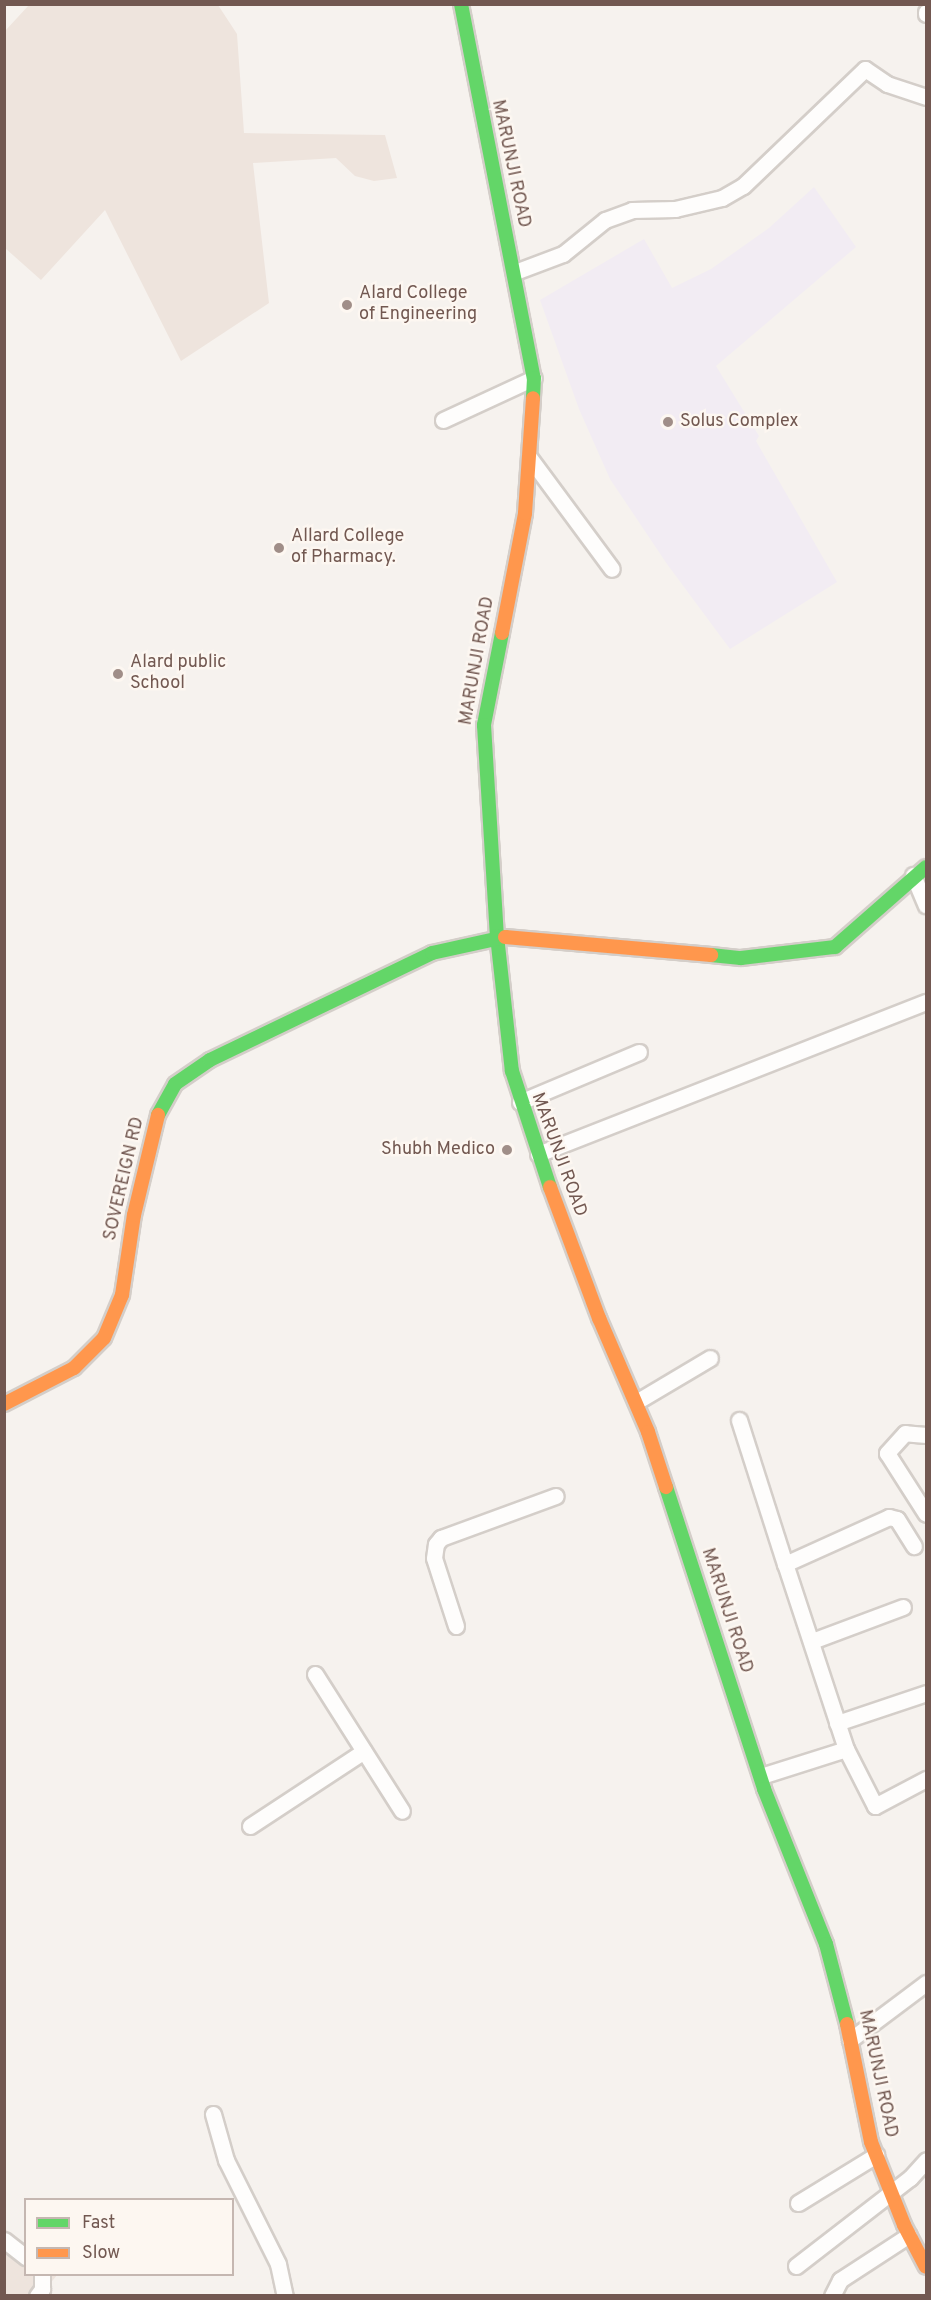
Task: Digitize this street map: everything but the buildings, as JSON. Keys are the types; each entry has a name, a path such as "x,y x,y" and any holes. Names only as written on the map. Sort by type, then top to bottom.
{"street":[{"name":"MARUNJI ROAD","path":"461,4 534,378 525,513 484,725 497,936 507,1040 520,1102 538,1155 599,1318 636,1402 760,1776 826,1944 850,2040 863,2111 876,2155 909,2235 926,2266"},
{"path":"515,272 563,254 605,220 632,210 675,209 722,198 743,186 865,69 887,84 927,97"},
{"path":"443,420 534,378"},
{"path":"529,457 612,569"},
{"name":"SOVEREIGN RD","path":"4,1404 74,1368 104,1338 122,1295 134,1215 154,1126 175,1084 210,1060 432,953 497,936 741,958 835,947 913,875 927,867"},
{"path":"913,875 927,905"},
{"path":"538,1155 927,1002"},
{"path":"520,1102 639,1052"},
{"path":"636,1402 710,1358"},
{"path":"739,1420 846,1749 875,1806 927,1779"},
{"path":"927,1435 905,1432 887,1453 927,1514"},
{"path":"456,1626 434,1558 436,1544 441,1538 556,1496"},
{"path":"785,1564 889,1517 897,1519 914,1546"},
{"path":"812,1641 903,1607"},
{"path":"315,1674 402,1811"},
{"path":"837,1723 927,1693"},
{"path":"760,1776 846,1749"},
{"path":"250,1826 364,1751"},
{"path":"850,2040 927,1983"},
{"path":"213,2114 226,2160 278,2264 285,2295"},
{"path":"798,2203 876,2155"},
{"path":"796,2266 891,2192 927,2160"},
{"path":"832,2295 840,2280 909,2235"},
{"path":"4,2240 24,2255"},
{"path":"37,2295 42,2289 42,2276"}],"shaded area":[{"path":"29,5 218,5 237,34 244,133 385,135 397,178 374,181 355,176 336,158 253,163 269,303 181,361 105,210 41,280 5,248 5,31"},
{"name":"Solus Complex","path":"814,187 856,247 716,366 759,436 756,441 837,582 730,649 667,564 610,479 579,409 540,300 644,239 672,288 711,269 769,228"},
{"path":"4,2228 24,2244 24,2276 56,2276 41,2295 5,2295"}],"traffic: fast":[{"path":"461,4 534,378 533,398"},
{"path":"502,633 484,725 497,936 512,1071 550,1187"},
{"path":"711,955 741,958 835,947 926,867"},
{"path":"158,1115 175,1084 210,1060 432,953 505,937"},
{"path":"666,1487 764,1789 826,1944 847,2024"}],"traffic: slow":[{"path":"502,633 525,513 533,398"},
{"path":"505,937 711,955"},
{"path":"4,1404 74,1368 104,1338 122,1295 134,1215 158,1115"},
{"path":"550,1187 599,1318 648,1432 666,1487"},
{"path":"847,2024 871,2142 904,2225 926,2267"}],"place":[{"name":"Alard College of Engineering","path":"347,305"},
{"name":"Solus Complex","path":"668,422"},
{"name":"Allard College of Pharmacy.","path":"279,548"},
{"name":"Alard public School","path":"118,674"},
{"name":"Shubh Medico","path":"507,1150"}]}
